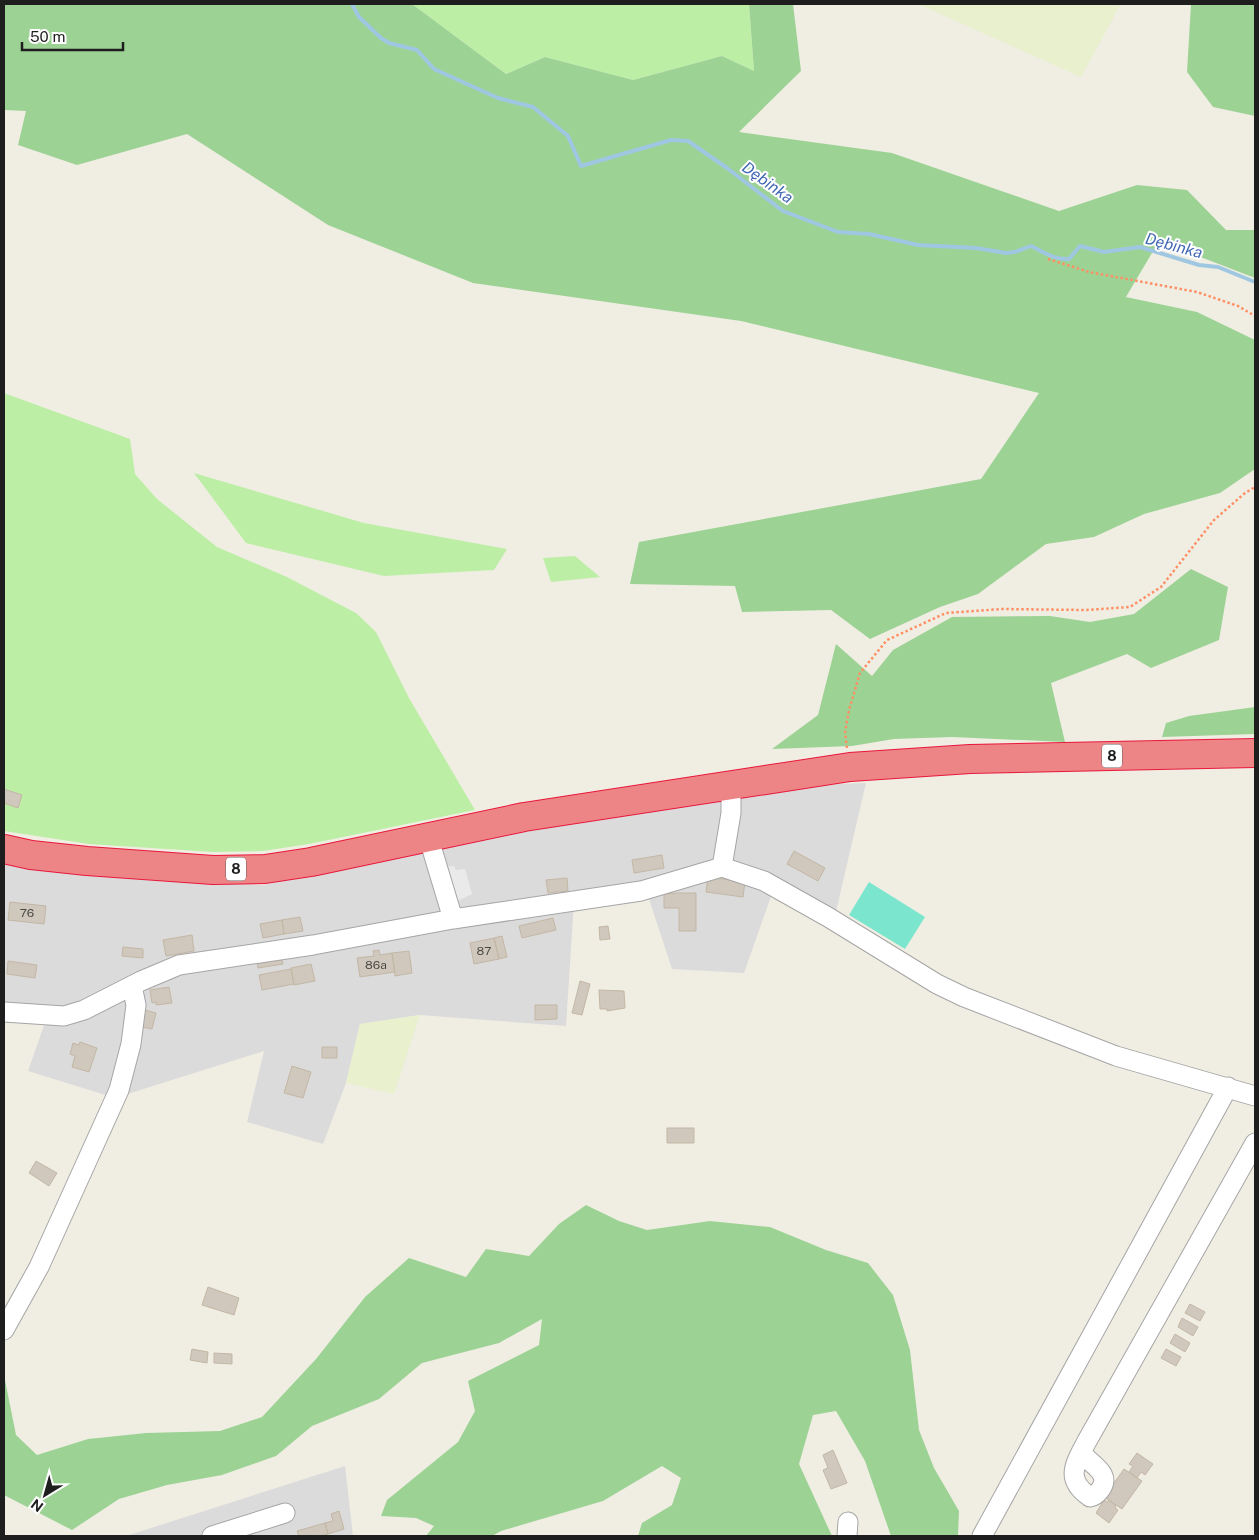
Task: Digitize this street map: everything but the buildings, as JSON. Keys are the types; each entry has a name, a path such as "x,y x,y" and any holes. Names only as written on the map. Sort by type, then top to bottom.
{"highway":[{"name":"8","path":"4,848 32,855 87,861 213,870 257,869 311,862 524,817 850,767 970,759 1255,753"}],"street":[{"path":"722,867 731,813 730,784"},
{"path":"428,836 453,918"},
{"path":"4,1012 64,1016 84,1010 179,965 321,944 453,918 641,891 722,867 764,881 936,984 964,997 1116,1056 1255,1096"},
{"path":"4,1330 39,1267 119,1090 131,1044 135,1014 136,1005 132,986"},
{"path":"982,1536 1228,1087"},
{"path":"1081,1452 1255,1143"},
{"path":"212,1536 285,1513"}],"path":[{"path":"1048,259 1088,272 1197,292 1238,306 1255,316"},
{"path":"850,767 845,732 848,710 860,674 887,640 946,613 1002,609 1086,610 1130,607 1161,587 1214,520 1245,493 1255,488"}],"shaded area":[{"path":"866,783 834,920 774,888 744,973 672,969 647,893 574,902 566,1026 420,1015 360,1024 346,1083 323,1144 247,1122 264,1051 115,1098 28,1071 49,1011 4,1006 4,863 73,874 156,881 263,885 523,830 836,784"},
{"path":"454,866 456,870 465,869 472,894 454,903 443,867"},
{"path":"869,882 925,917 905,949 849,915"},
{"path":"345,1466 353,1536 126,1536"}],"green space":[{"path":"4,4 412,4 506,74 545,57 633,80 722,56 754,71 749,4 793,4 801,71 739,132 892,153 1059,211 1137,185 1187,190 1226,230 1255,230 1255,278 1159,241 1126,297 1197,312 1255,340 1255,469 1220,493 1144,514 1094,537 1046,544 978,594 940,607 870,639 831,610 742,612 735,586 630,584 639,542 981,479 1039,393 741,321 473,283 328,225 187,134 77,165 18,145 26,111 4,110"},
{"path":"412,4 749,4 754,71 722,56 633,80 545,57 506,74"},
{"path":"918,4 1121,4 1081,77"},
{"path":"1191,4 1255,4 1255,116 1213,107 1187,72"},
{"path":"4,393 130,439 135,474 157,499 217,547 287,577 356,613 376,632 409,698 475,810 309,844 263,851 213,852 89,844 4,831"},
{"path":"194,473 364,523 507,549 494,570 384,576 246,543"},
{"path":"575,556 600,577 551,582 543,558"},
{"path":"1191,569 1228,587 1219,640 1151,668 1127,654 1051,683 1065,742 952,737 894,739 852,746 772,749 818,715 836,644 872,676 893,650 952,617 1050,616 1090,622 1134,614"},
{"path":"1255,707 1255,734 1162,737 1166,723 1189,716"},
{"path":"420,1015 394,1094 346,1083 360,1024"},
{"path":"586,1205 619,1221 647,1230 710,1221 770,1227 826,1250 868,1263 893,1295 910,1350 919,1430 934,1468 959,1511 958,1536 891,1536 865,1461 836,1411 813,1415 799,1464 832,1536 638,1536 642,1523 672,1505 681,1478 662,1466 603,1501 501,1531 492,1536 426,1536 434,1526 416,1518 381,1516 387,1500 458,1442 475,1411 468,1381 539,1345 542,1319 499,1343 422,1363 379,1399 312,1426 276,1456 222,1475 167,1485 119,1499 72,1530 4,1495 4,1375 16,1435 37,1455 88,1439 146,1433 220,1431 262,1417 316,1359 365,1297 409,1258 466,1277 486,1249 529,1256 559,1224"}],"waterway":[{"name":"Dębinka","path":"352,4 359,17 381,38 389,43 417,50 434,69 498,98 533,107 568,136 581,166 671,140 688,141 783,211 838,232 869,234 918,245 976,248 1006,253 1031,246 1049,255 1064,259 1069,259 1080,246 1104,252 1140,247 1199,265 1218,267 1255,282"}]}
